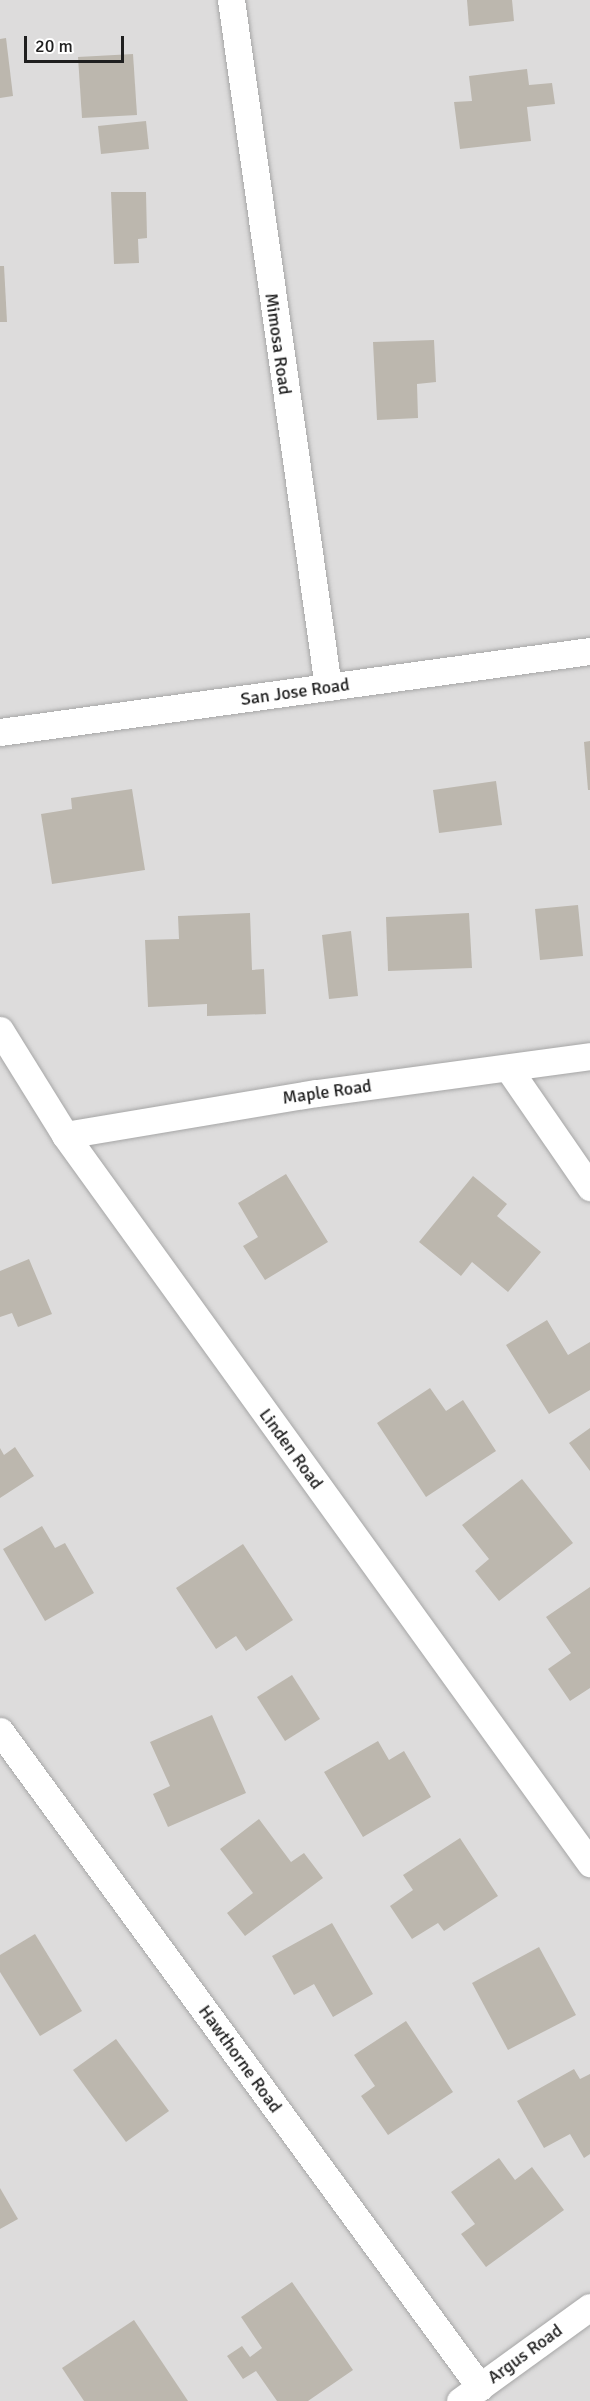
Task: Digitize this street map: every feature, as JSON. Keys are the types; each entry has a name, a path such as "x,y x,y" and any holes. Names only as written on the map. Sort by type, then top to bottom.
{"street":[{"name":"Mimosa Road","path":"231,0 327,687"},
{"name":"San Jose Road","path":"0,732 590,651"},
{"name":"Linden Road","path":"0,1030 65,1135 590,1863"},
{"name":"Maple Road","path":"65,1135 317,1093 590,1056"},
{"path":"508,1068 590,1187"},
{"name":"Hawthorne Road","path":"0,1731 470,2394"},
{"name":"Argus Road","path":"470,2394 590,2307"}],"shaded area":[{"path":"0,0 590,0 590,2401 0,2401"}],"building":[{"path":"467,0 512,0 514,21 469,26"},
{"path":"6,38 13,96 0,98 0,39"},
{"path":"133,54 137,115 82,118 78,57"},
{"path":"527,69 529,85 552,83 555,104 527,107 531,141 460,149 454,102 472,101 469,76"},
{"path":"146,121 149,149 101,154 98,126"},
{"path":"111,192 146,192 147,238 138,239 139,263 114,264"},
{"path":"0,266 4,266 7,322 0,322"},
{"path":"434,340 436,382 417,384 418,418 377,420 373,342"},
{"path":"590,741 590,790 588,790 584,742"},
{"path":"496,781 502,825 439,833 433,790"},
{"path":"132,789 145,870 52,884 41,814 72,809 71,798"},
{"path":"578,905 583,956 540,960 535,909"},
{"path":"250,913 252,970 264,969 266,1014 207,1016 207,1004 148,1007 145,940 179,939 178,916"},
{"path":"469,913 472,968 388,971 386,917"},
{"path":"351,931 358,996 329,999 322,935"},
{"path":"286,1174 328,1242 265,1280 243,1246 258,1237 238,1203"},
{"path":"473,1176 507,1204 497,1216 541,1252 508,1292 472,1262 461,1276 419,1242"},
{"path":"29,1259 52,1314 18,1327 12,1313 0,1317 0,1271"},
{"path":"547,1320 568,1355 590,1342 590,1390 549,1414 506,1345"},
{"path":"430,1388 446,1411 463,1400 496,1451 426,1497 377,1423"},
{"path":"590,1428 590,1471 569,1443"},
{"path":"15,1447 34,1476 0,1498 0,1448 4,1455"},
{"path":"522,1479 573,1543 499,1601 475,1571 489,1559 462,1525"},
{"path":"42,1526 55,1548 65,1543 94,1593 45,1621 3,1549"},
{"path":"243,1544 293,1620 246,1651 236,1636 216,1649 176,1588"},
{"path":"590,1587 590,1688 570,1701 548,1669 571,1653 546,1617"},
{"path":"292,1675 320,1719 285,1741 257,1697"},
{"path":"212,1715 246,1793 168,1827 153,1794 170,1786 150,1742"},
{"path":"378,1741 389,1760 404,1751 431,1797 363,1837 324,1772"},
{"path":"259,1819 291,1862 304,1853 323,1878 245,1936 227,1913 253,1893 220,1849"},
{"path":"460,1838 498,1896 444,1931 438,1923 412,1939 390,1906 413,1890 403,1875"},
{"path":"332,1923 373,1994 333,2017 314,1984 294,1995 272,1956"},
{"path":"35,1934 82,2011 40,2036 0,1972 0,1955"},
{"path":"539,1947 576,2015 508,2050 472,1983"},
{"path":"406,2021 453,2092 388,2135 361,2096 375,2086 354,2055"},
{"path":"116,2039 169,2111 126,2142 73,2070"},
{"path":"574,2069 580,2079 590,2074 590,2154 584,2158 570,2134 544,2148 517,2101"},
{"path":"499,2158 515,2180 532,2167 564,2210 486,2267 461,2234 475,2224 451,2192"},
{"path":"0,2188 18,2219 0,2229"},
{"path":"292,2282 353,2370 308,2401 277,2401 256,2371 243,2379 227,2356 242,2346 250,2357 262,2348 241,2317"},
{"path":"134,2320 188,2401 84,2401 62,2368"}]}
